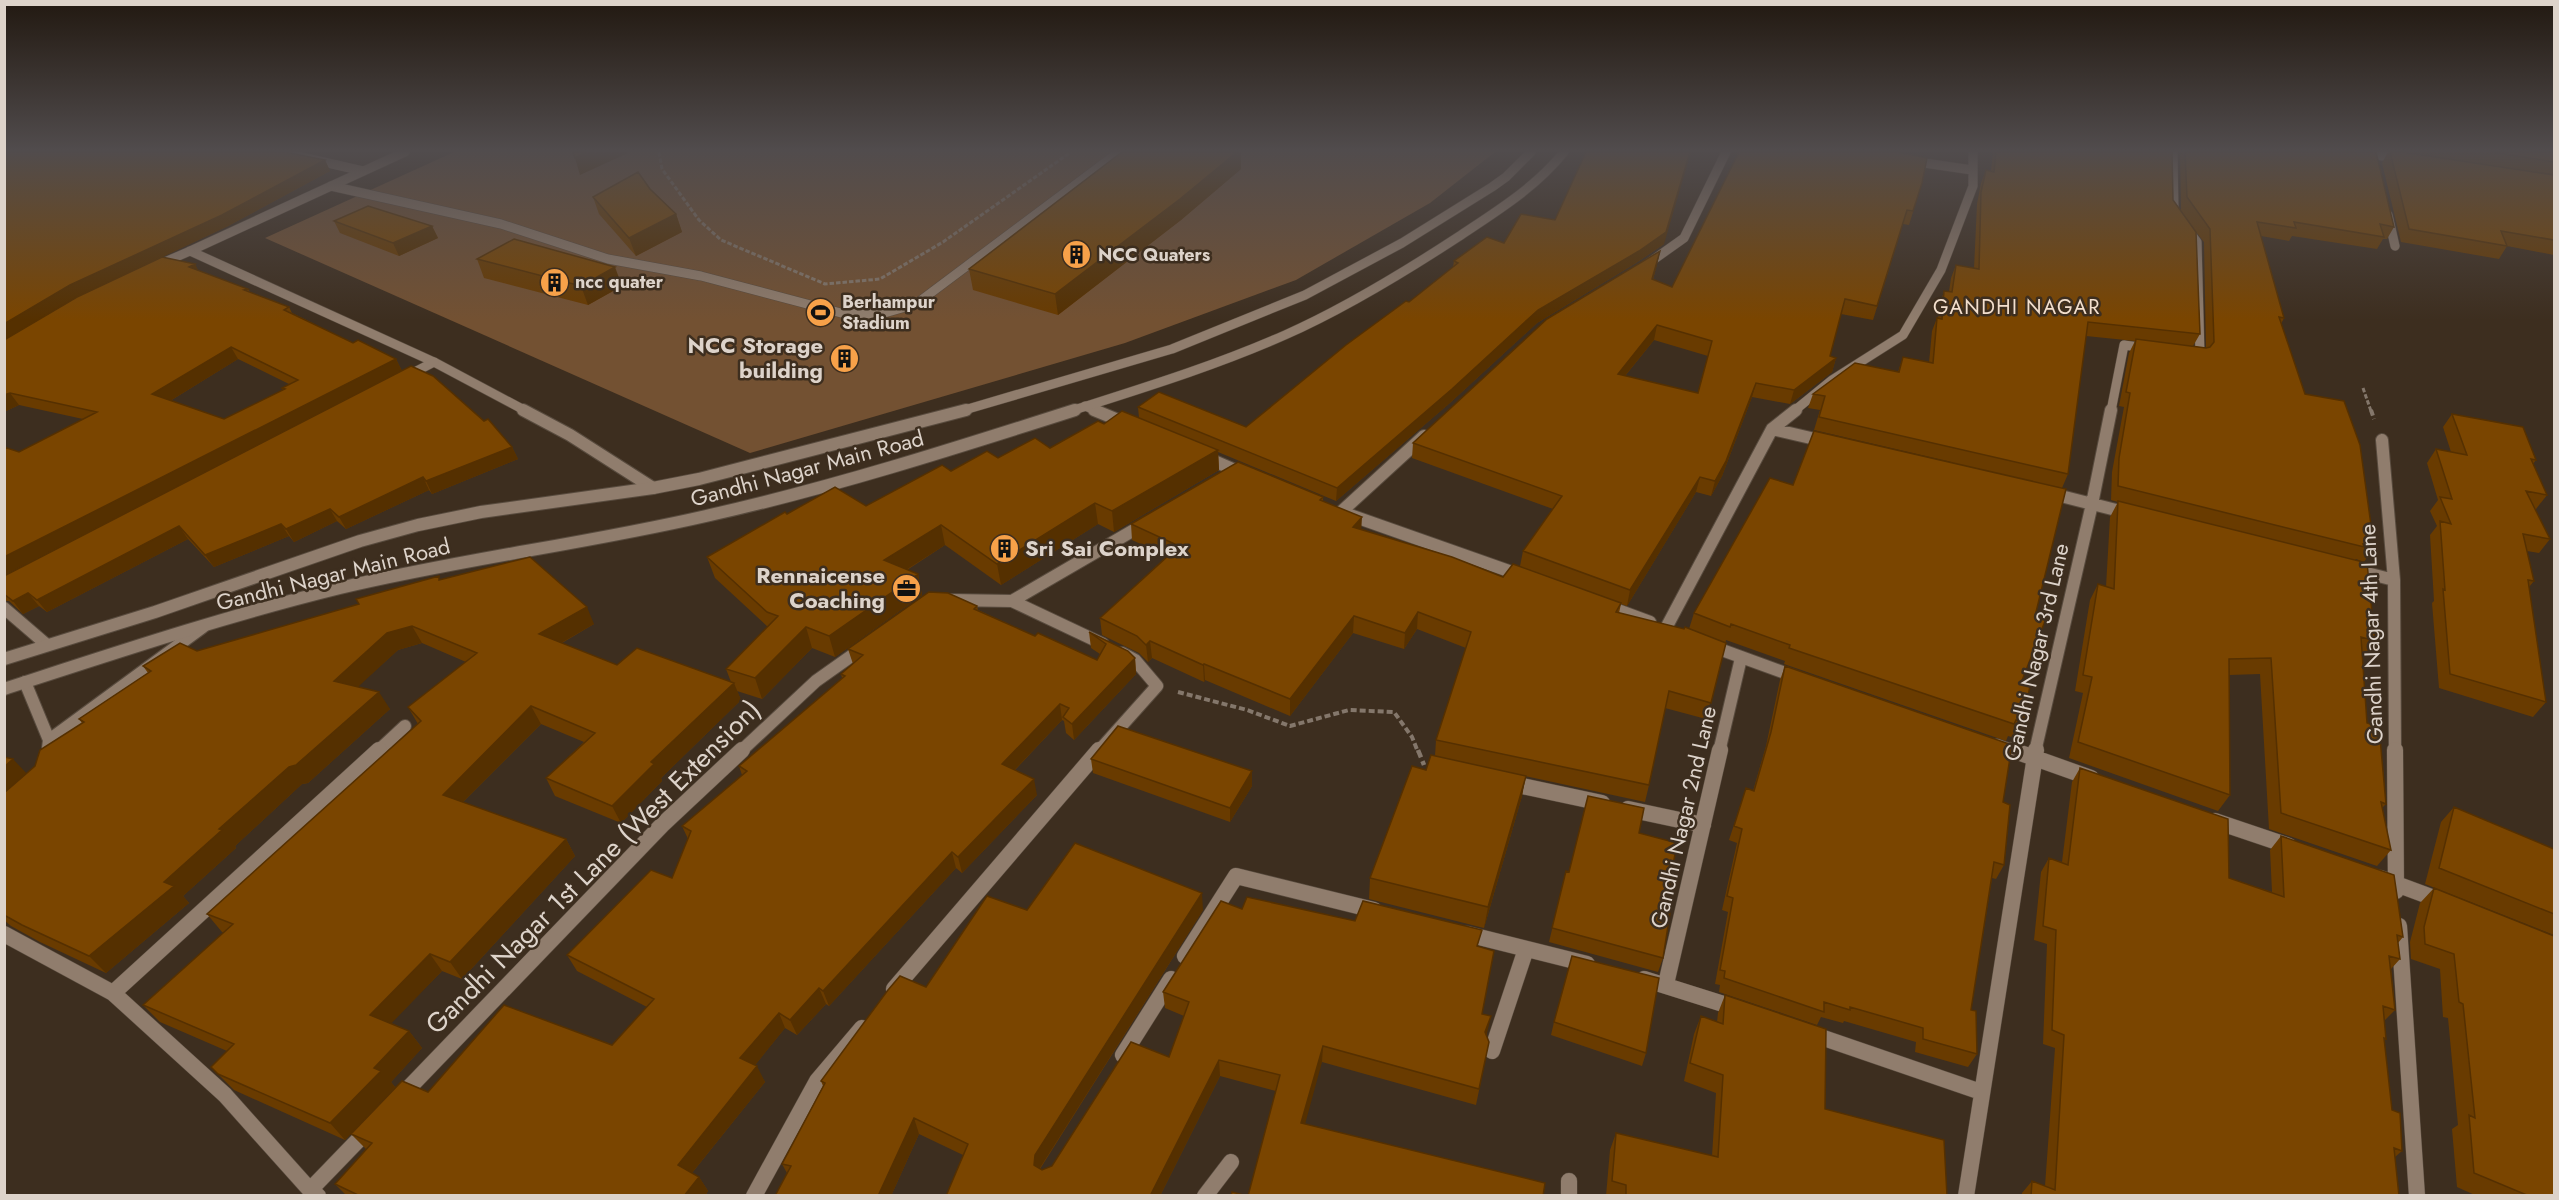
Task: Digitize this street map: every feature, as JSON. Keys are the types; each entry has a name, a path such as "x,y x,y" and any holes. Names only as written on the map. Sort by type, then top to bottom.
{"street":[{"path":"150,269 283,208"},
{"path":"429,208 501,224 608,259 701,276 821,309 842,313 881,314 916,304 1044,208"},
{"name":"Gandhi Nagar Main Road","path":"4,659 155,612 360,541 418,525 481,512 653,488 732,471 928,421 1172,349 1212,335 1305,295 1402,243 1458,208"},
{"name":"Gandhi Nagar Main Road","path":"4,689 204,626 340,588 428,568 649,528 764,502 960,447 1208,365 1273,339 1358,299 1499,208"},
{"path":"1640,269 1684,238 1699,208"},
{"path":"1592,601 1671,630 1772,429 1832,380 1903,335 1941,270 1964,208"},
{"path":"2174,208 2174,212 2198,242 2199,263 2200,355 2178,352"},
{"path":"2386,208 2395,246"},
{"path":"190,251 434,362 570,435 653,488"},
{"name":"Gandhi Nagar 3rd Lane","path":"1966,1196 2034,758 2092,504 2124,345 2157,349"},
{"path":"392,384 434,362"},
{"path":"1085,406 1139,429"},
{"path":"1434,427 1336,510 1538,581"},
{"path":"1772,429 1841,445"},
{"name":"Gandhi Nagar 4th Lane","path":"2382,440 2394,580 2396,883 2417,1196"},
{"path":"1193,452 1231,473 1257,479"},
{"path":"2035,490 2139,515"},
{"path":"1012,601 1155,518"},
{"path":"2348,568 2394,580"},
{"path":"884,1001 1091,759 1157,686 1135,660 1012,601 941,600"},
{"path":"4,608 47,645"},
{"path":"49,740 204,626"},
{"name":"Gandhi Nagar 1st Lane (West Extension)","path":"314,1193 386,1111 662,825 816,681 873,640"},
{"path":"1698,641 1809,681"},
{"name":"Gandhi Nagar 2nd Lane","path":"1666,984 1741,658"},
{"path":"25,682 49,740 47,758"},
{"path":"113,993 405,726"},
{"path":"1989,743 2102,781"},
{"path":"1494,780 1703,825"},
{"path":"2204,817 2305,852"},
{"path":"2362,872 2459,908"},
{"path":"1116,1066 1236,876 1387,914"},
{"path":"1456,931 1601,968"},
{"path":"4,934 113,993 225,1095 314,1193"},
{"path":"1492,1051 1526,948"},
{"path":"1634,976 1666,984 1756,1015"},
{"path":"754,1196 817,1081 869,1018"},
{"path":"1801,1030 1981,1092"},
{"path":"1205,1196 1231,1162"}],"path":[{"path":"690,208 699,220 722,240 825,284 880,279 943,242 991,208"},
{"path":"2363,388 2382,440"},
{"path":"1157,686 1247,710 1290,726 1348,710 1394,712 1412,737 1424,765"}],"shaded area":[{"name":"Berhampur Stadium","path":"331,208 1421,208 1296,280 1125,343 750,453 265,238"}],"building":[{"path":"4,208 235,208 70,285 4,324"},
{"path":"363,208 374,208 432,226 393,243 334,221"},
{"path":"603,208 670,208 676,214 629,238"},
{"path":"1049,208 1168,208 1055,294 969,269"},
{"path":"1560,208 1673,208 1666,232 1639,251 1538,310 1452,389 1337,488 1138,407 1159,392 1246,427 1346,345 1406,301 1409,302 1458,263 1454,261 1487,237 1504,243 1521,214 1555,220"},
{"path":"1711,208 1914,208 1913,211 1907,210 1877,306 1845,299 1830,356 1836,358 1794,390 1756,383 1726,461 1715,481 1700,477 1630,590 1523,551 1562,496 1413,443 1547,319 1660,251 1652,279 1672,287","holes":["1657,325 1712,341 1698,393 1618,374"]},
{"path":"1981,208 2179,208 2196,232 2200,334 2088,322 2068,474 1819,417 1825,396 1813,394 1855,363 1899,372 1903,357 1933,363 1937,318 1942,319 1944,291 1952,292 1956,265 1979,269"},
{"path":"2195,208 2389,208 2394,227 2380,224 2384,237 2294,222 2296,228 2257,222 2284,318 2279,317 2305,394 2344,401 2360,445 2374,547 2363,544 2364,547 2118,486 2119,458 2130,393 2126,392 2136,339 2206,348 2214,342 2210,229"},
{"path":"2404,208 2554,208 2554,240 2501,231 2507,246 2409,229"},
{"path":"514,239 615,267 581,286 477,259"},
{"path":"162,257 195,264 189,267 289,307 284,310 353,343 358,340 396,359 4,557 4,447 19,452 97,412 10,393 4,395 4,340 77,297","holes":["231,347 298,380 282,388 285,389 224,419 152,394"]},
{"path":"411,366 433,376 484,421 488,419 512,447 426,481 423,477 339,517 330,509 286,529 281,524 205,555 179,526 37,600 28,593 13,601 4,594 4,576"},
{"path":"1122,411 1218,450 1112,511 1095,503 997,564 941,525 884,560 918,574 829,636 806,627 755,678 726,669 778,616 767,612 707,557 785,512 787,514 835,487 866,506 942,465 951,471 987,451 998,458 1035,438 1050,448 1098,421 1104,424"},
{"path":"2452,414 2523,427 2536,460 2531,459 2547,495 2526,491 2550,539 2523,534 2534,581 2528,580 2546,702 2450,674 2440,521 2451,524 2440,497 2452,499 2436,449 2467,455"},
{"path":"1814,431 2066,489 2036,612 2047,616 2021,683 2030,686 2023,722 2016,720 2014,724 1789,648 1790,645 1731,624 1730,627 1694,613 1770,478 1793,485"},
{"path":"1238,462 1323,497 1320,500 1362,517 1353,527 1452,557 1503,577 1513,564 1621,603 1616,612 1684,629 1685,627 1726,643 1711,703 1669,691 1649,785 1436,740 1471,632 1418,612 1405,633 1354,616 1290,699 1203,665 1150,641 1146,645 1137,636 1100,618 1179,546 1131,524"},
{"path":"2118,501 2367,563 2375,641 2361,637 2367,723 2379,727 2386,804 2381,802 2391,850 2281,813 2271,658 2229,659 2230,795 2078,742 2092,677 2083,675 2098,584 2114,589"},
{"path":"530,557 587,607 539,634 617,665 637,648 734,683 651,762 654,764 612,806 546,778 595,733 531,706 443,795 566,839 450,962 430,954 370,1015 409,1031 374,1068 381,1071 330,1123 218,1074 211,1067 234,1044 143,1005 233,924 207,914 421,721 408,707 477,653 412,626 387,633 334,681 379,692 219,829 222,830 164,882 174,886 89,956 4,915 4,793 35,766 40,750 84,722 79,719 151,671 143,666 180,643 197,651 359,604 356,599 439,576 439,580"},
{"path":"929,592 948,593 977,606 974,609 1035,636 1038,633 1097,660 1106,644 1089,632 1128,651 1135,658 1072,724 1063,717 1069,708 1060,704 1002,764 1034,779 958,857 952,852 823,991 819,988 790,1020 779,1013 740,1058 757,1066 678,1165 699,1177 684,1196 360,1196 335,1184 372,1143 351,1134 402,1081 428,1092 504,1005 612,1045 654,999 567,955 651,870 672,878 691,831 682,826 747,771 739,766 845,676 841,674 863,655 848,649"},
{"path":"1785,666 2012,745 2003,802 2010,805 2004,865 1994,862 1971,1010 1976,1011 1977,1054 1923,1039 1923,1028 1824,1002 1824,1012 1724,978 1725,971 1720,970 1733,898 1727,896 1742,829 1734,826 1746,788 1754,791 1771,732"},
{"path":"1118,726 1252,771 1230,808 1091,759"},
{"path":"1431,755 1526,776 1488,907 1370,878 1412,766 1426,770"},
{"path":"4,757 13,759 4,767"},
{"path":"2080,768 2228,819 2229,878 2284,897 2281,836 2394,875 2403,937 2397,935 2400,959 2389,956 2395,1010 2383,1006 2392,1110 2400,1113 2402,1151 2394,1148 2399,1196 2031,1196 2032,1181 2055,1190 2064,1035 2052,1030 2056,930 2043,926 2049,858 2068,865"},
{"path":"1588,796 1644,808 1639,833 1677,843 1667,899 1672,900 1663,958 1552,928"},
{"path":"2454,807 2554,849 2554,914 2439,868"},
{"path":"1075,843 1202,893 1035,1155 1034,1165 1042,1170 1052,1166 1131,1042 1169,1057 1189,1002 1163,992 1221,901 1242,909 1247,897 1355,921 1363,901 1482,930 1477,946 1494,951 1482,1014 1491,1016 1485,1032 1489,1042 1479,1089 1323,1046 1301,1123 1545,1183 1543,1196 1248,1196 1280,1075 1219,1060 1150,1196 946,1196 968,1144 914,1118 878,1196 775,1196 791,1166 782,1164 825,1083 821,1081 888,990 900,976 926,987 987,896 1027,910"},
{"path":"2434,888 2554,936 2554,1196 2529,1196 2474,1173 2469,1115 2475,1118 2463,1004 2459,1002 2454,954 2425,944 2424,927"},
{"path":"1572,956 1659,978 1646,1053 1554,1022"},
{"path":"1725,995 1826,1029 1825,1109 1944,1140 1947,1196 1626,1196 1626,1185 1612,1181 1616,1133 1718,1157 1723,1075 1690,1063 1701,1016 1723,1024"},
{"path":"1232,1192 1247,1196 1231,1196"}],"place":[{"name":"NCC Quaters","path":"1077,255"},
{"name":"ncc quater","path":"554,282"},
{"name":"Berhampur Stadium","path":"821,312"},
{"name":"NCC Storage building","path":"844,358"},
{"name":"Sri Sai Complex","path":"1004,548"},
{"name":"Rennaicense Coaching","path":"906,588"}],"district":[{"name":"GANDHI NAGAR","path":"2017,307"}]}
